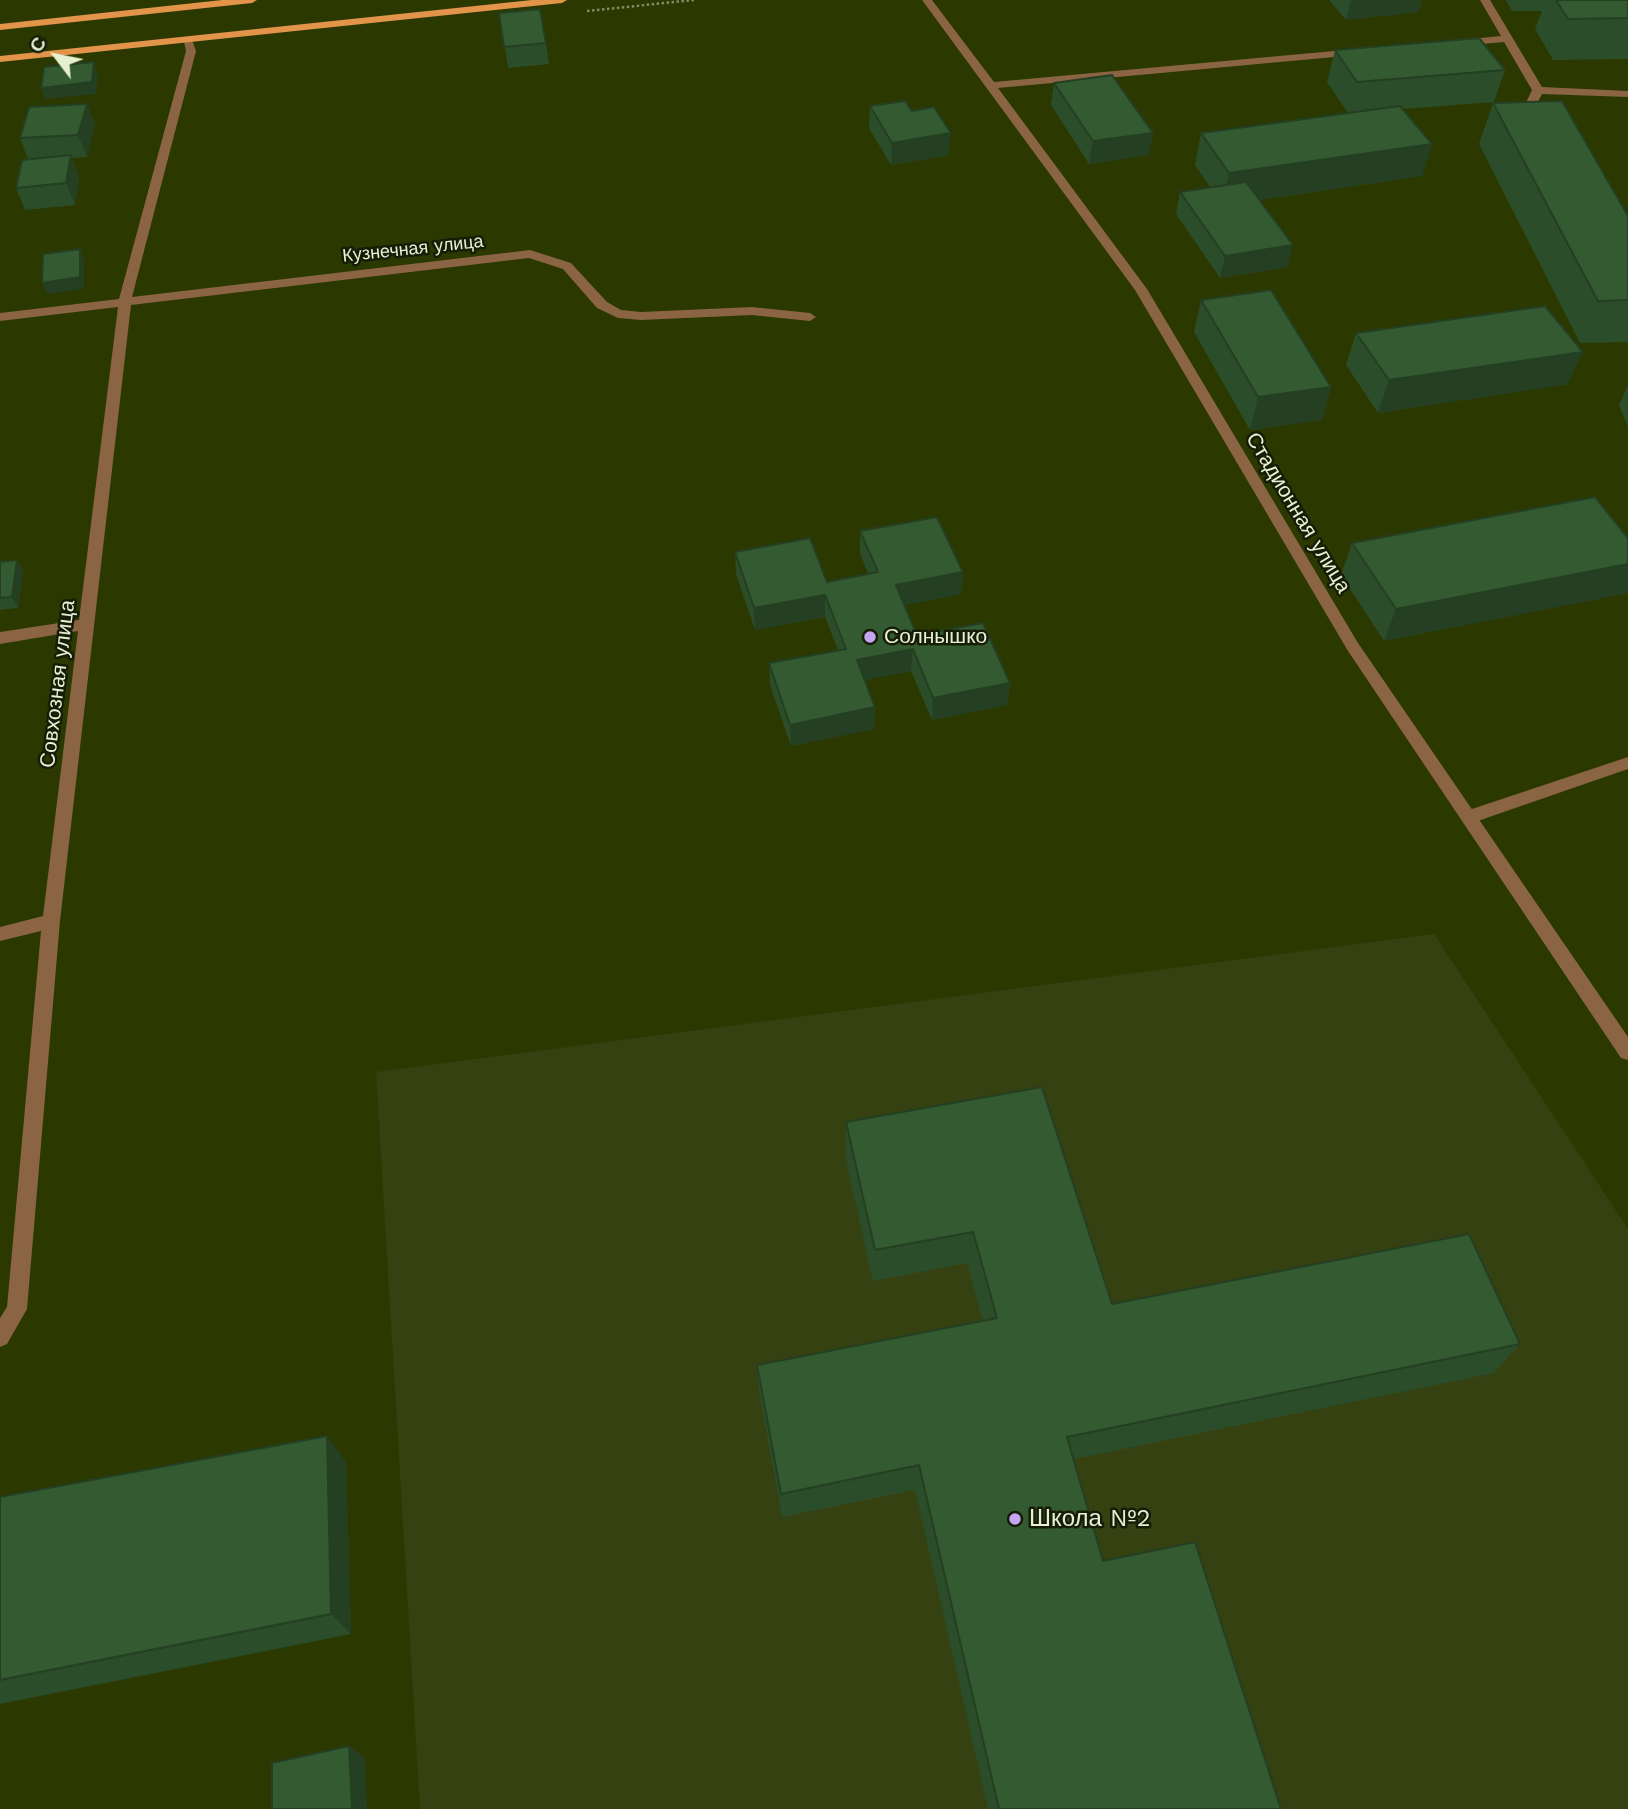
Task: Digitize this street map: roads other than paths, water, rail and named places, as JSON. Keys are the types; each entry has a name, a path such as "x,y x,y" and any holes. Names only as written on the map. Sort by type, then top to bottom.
{"main road":[{"path":"0,27 252,0"},
{"path":"0,60 562,0"}],"street":[{"name":"Стадионная улица","path":"927,0 1142,289 1353,647 1628,1052"},
{"path":"1485,0 1538,90"},
{"path":"1441,44 1509,38"},
{"name":"Совхозная улица","path":"0,1337 17,1309 51,921 125,300 191,51 187,39"},
{"path":"989,86 1372,51"},
{"path":"1538,90 1628,94"},
{"path":"1528,111 1538,90"},
{"name":"Кузнечная улица","path":"0,317 125,300 530,254 567,266 602,304 618,314 641,316 752,312 810,317"},
{"path":"0,638 87,624"},
{"path":"1469,817 1628,763"},
{"path":"0,934 51,921"}],"place":[{"name":"Солнышко","path":"870,637"},
{"name":"Школа №2","path":"1015,1519"}]}
